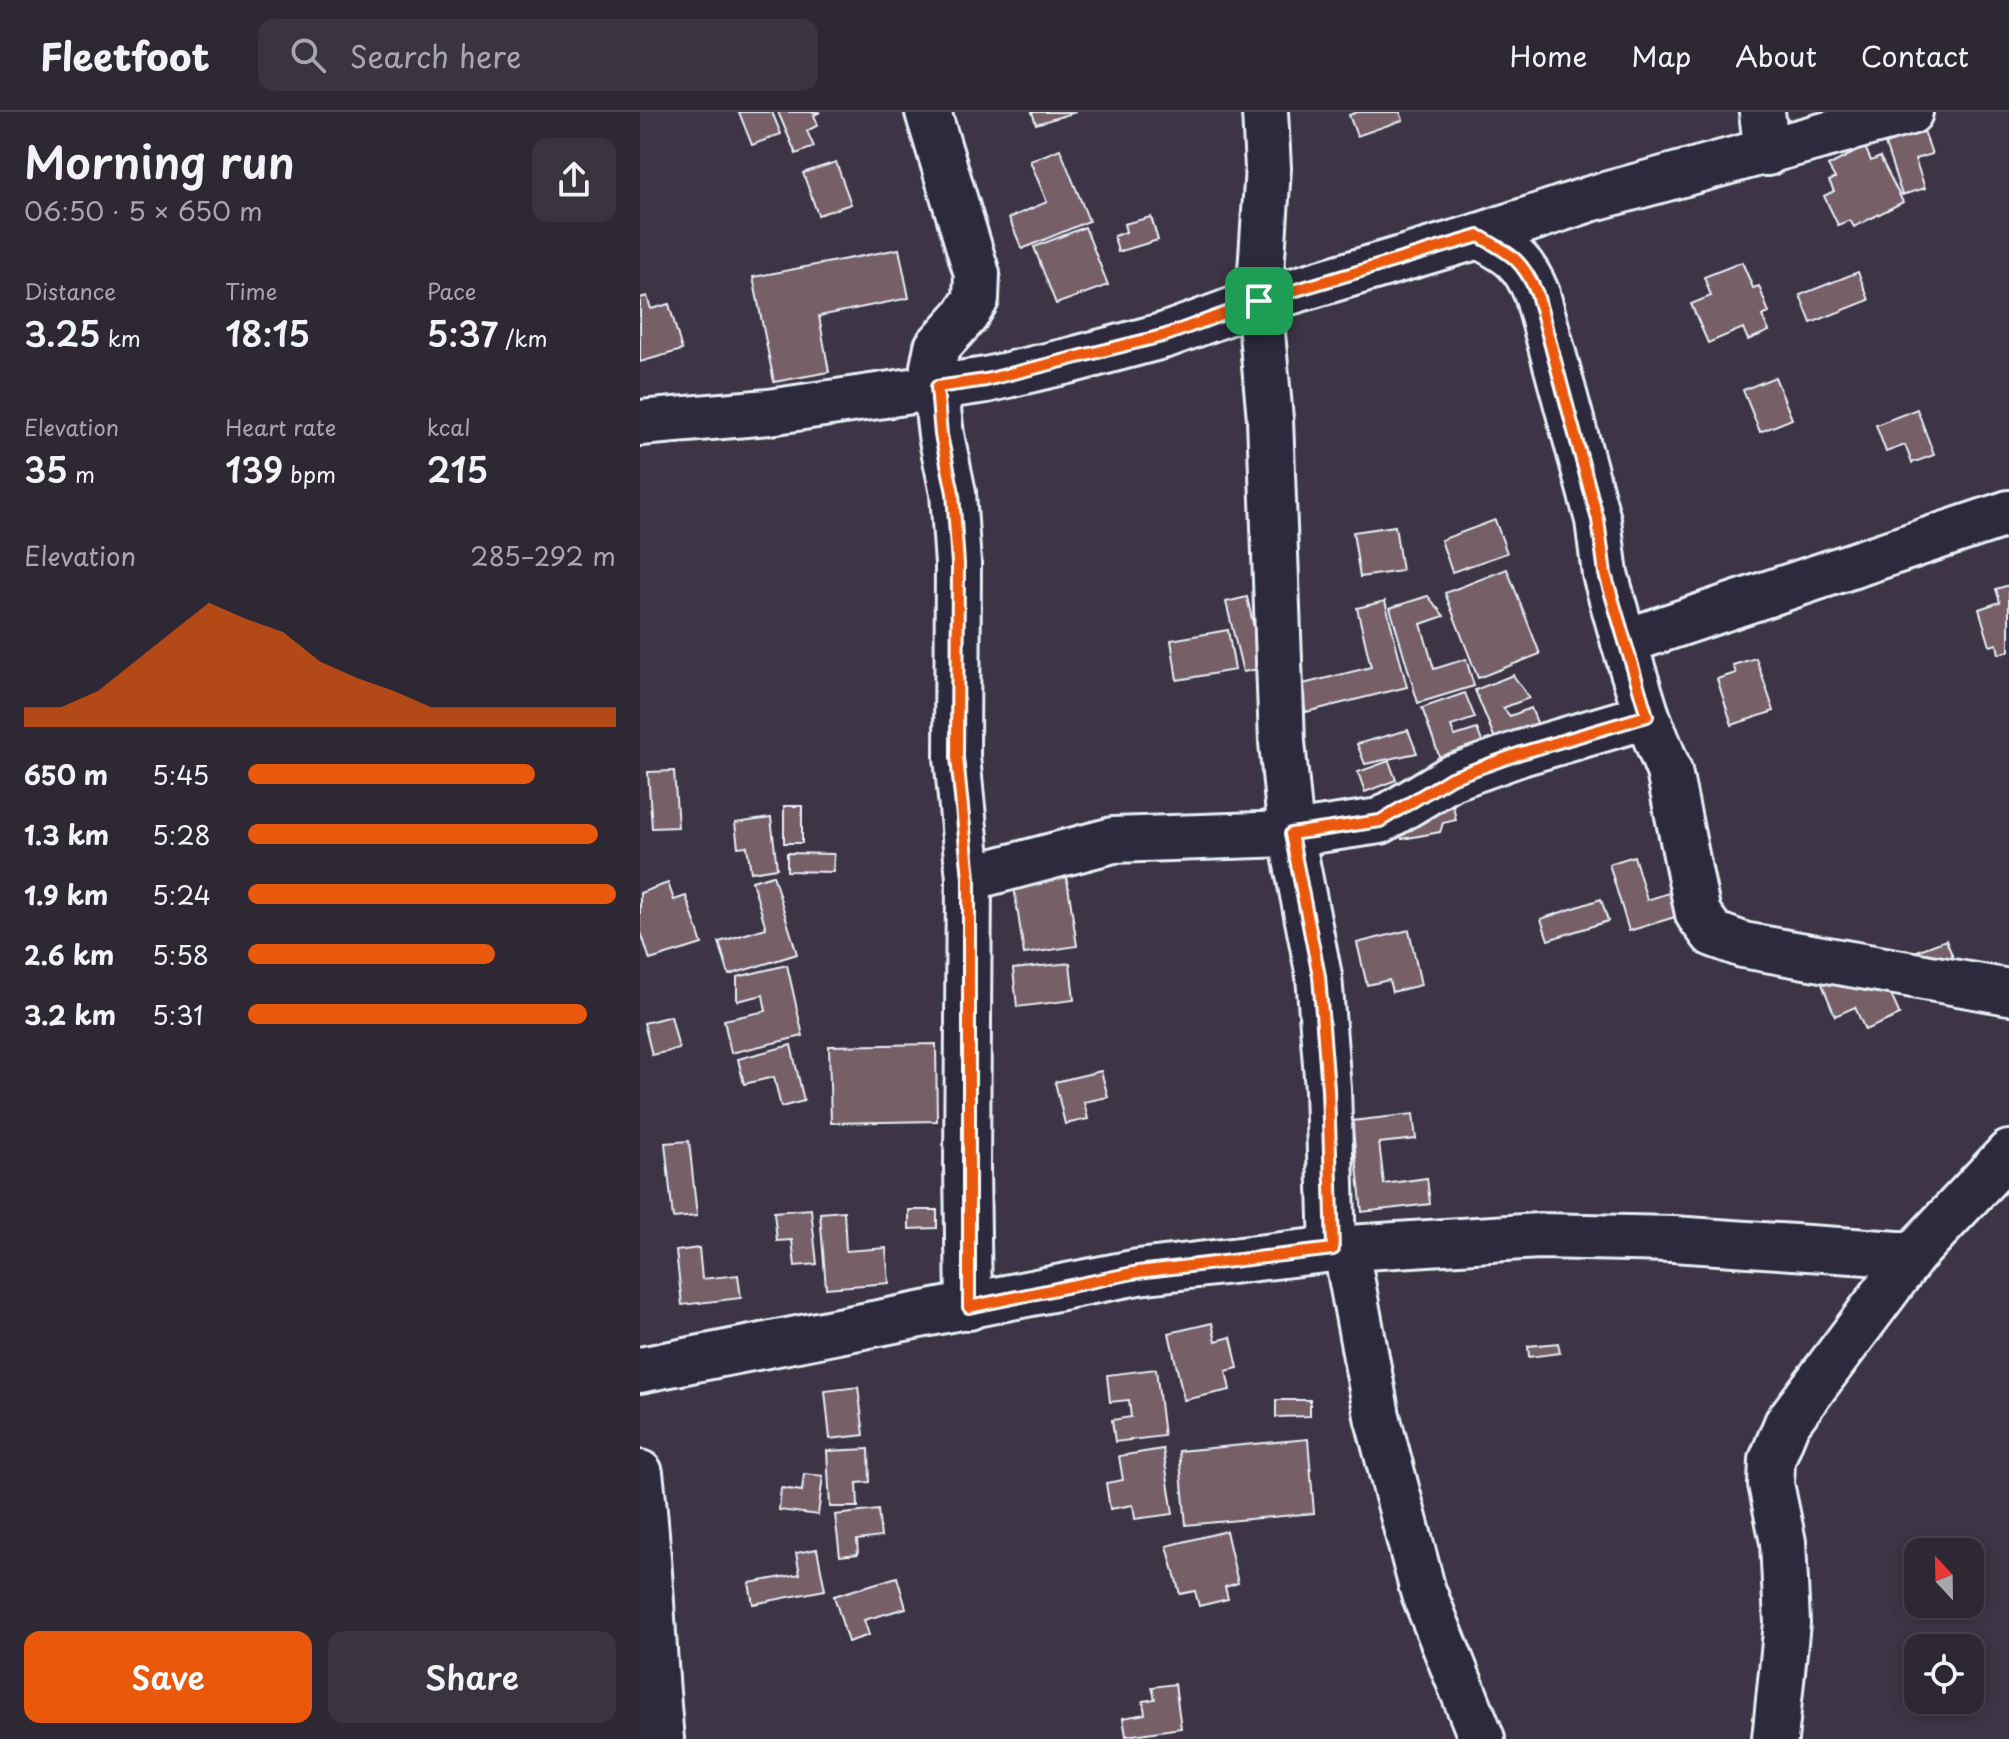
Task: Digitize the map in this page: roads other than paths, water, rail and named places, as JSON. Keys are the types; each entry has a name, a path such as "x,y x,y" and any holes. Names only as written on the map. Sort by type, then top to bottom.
{"street":[{"path":"928,112 977,274 976,299 937,347 933,367 941,435 953,493 958,564 957,757 969,878 969,1307"},
{"path":"1265,112 1268,168 1259,301 1270,419 1282,742 1291,834 1319,976 1340,1250 1377,1416 1423,1591 1482,1739"},
{"path":"640,423 769,412 986,380 1166,335 1259,301 1479,236 1590,199 1764,132 1910,112"},
{"path":"1479,236 1514,255 1528,272 1537,294 1591,493 1605,574 1647,716 1669,771 1698,914 1713,934 1743,945 2009,992"},
{"path":"1624,642 2009,513"},
{"path":"969,878 1113,840 1291,834 1380,821 1451,778 1521,753 1647,716"},
{"path":"1775,1739 1787,1623 1783,1542 1771,1484 1775,1445 1787,1423 1913,1255 2009,1153"},
{"path":"640,1370 1138,1272 1340,1250 1540,1236 1673,1239 1913,1255"},
{"path":"640,1473 648,1540 651,1641 661,1739"}]}
